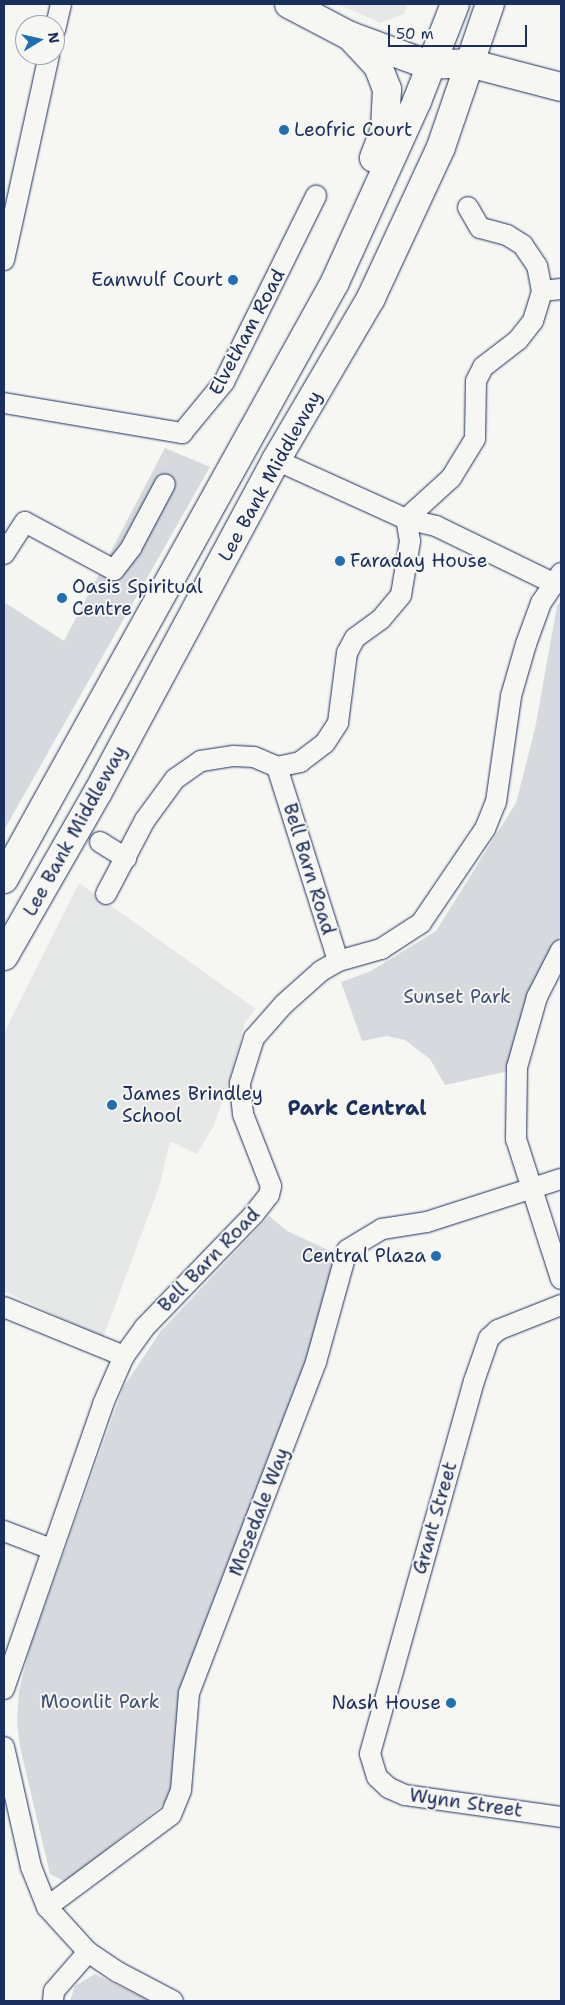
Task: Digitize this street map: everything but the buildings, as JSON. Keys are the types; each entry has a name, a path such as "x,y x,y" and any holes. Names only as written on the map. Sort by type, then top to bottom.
{"main road":[{"path":"289,4 350,36 428,66 469,63 561,87"},
{"name":"Lee Bank Middleway","path":"4,878 335,282 417,101 428,66 455,4"},
{"name":"Lee Bank Middleway","path":"4,956 98,792 276,460 371,298 440,147 490,4"},
{"path":"388,50 423,45 444,31 450,48 469,63"},
{"path":"350,36 378,66 389,98 385,129 365,184 356,235"}],"street":[{"path":"4,260 47,65"},
{"name":"Elvetham Road","path":"4,403 182,433 224,382 316,196"},
{"path":"406,519 451,478 475,440 476,381 483,367 518,340 533,321 551,290 523,245 507,234 480,228 468,207"},
{"path":"276,460 406,519 436,526 557,578 541,603 511,696 496,802 485,829 421,923 381,949 338,962"},
{"path":"4,554 26,522 114,570 131,548 165,484"},
{"path":"106,894 146,820 175,779 201,760 234,756 254,757 277,767 300,762 325,743 338,724 347,653 355,638 381,619 401,595 410,541 406,519"},
{"name":"Bell Barn Road","path":"4,1689 51,1549 103,1404 124,1356 144,1328 254,1214 269,1195 271,1186 243,1114 240,1083 254,1038 302,987 338,962 277,767"},
{"path":"100,842 126,858"},
{"path":"561,950 537,997 517,1067 516,1139 531,1191 561,1279"},
{"name":"Mosedale Way","path":"48,1908 171,1815 181,1790 189,1693 316,1362 347,1250 382,1229 427,1222 474,1205 531,1191 561,1179"},
{"name":"Grant Street","path":"377,1776 370,1754 379,1716 479,1364 489,1338 498,1330 561,1305"},
{"path":"4,1307 124,1356"},
{"path":"4,1531 51,1549"},
{"path":"4,1746 31,1867 48,1908 88,1952 118,1972 173,2001"},
{"name":"Wynn Street","path":"377,1776 389,1788 405,1796 561,1817"},
{"path":"53,2001 54,1991 88,1952"}],"shaded area":[{"path":"338,4 408,4 404,14 380,23"},
{"name":"James Brindley School","path":"79,883 256,1009 245,1022 229,1083 213,1127 197,1154 170,1141 160,1184 103,1338 4,1291 4,1033"}],"green space":[{"path":"165,448 210,467 4,830 4,602 64,641"},
{"name":"Sunset Park","path":"561,601 561,934 528,995 514,1038 509,1071 445,1085 430,1059 405,1040 387,1036 362,1041 341,982 371,971 436,931 516,803 535,729 557,606"},
{"name":"Moonlit Park","path":"269,1216 287,1231 339,1255 306,1360 200,1635 185,1686 170,1799 66,1882 50,1874 20,1747 17,1723 19,1691 31,1644 123,1388 160,1332"},
{"path":"95,1974 150,2001 70,2001 75,1986"}],"place":[{"name":"Leofric Court","path":"284,130"},
{"name":"Eanwulf Court","path":"233,280"},
{"name":"Faraday House","path":"340,561"},
{"name":"Oasis Spiritual Centre","path":"62,598"},
{"name":"James Brindley School","path":"112,1105"},
{"name":"Central Plaza","path":"436,1256"},
{"name":"Nash House","path":"451,1703"}],"district":[{"name":"Park Central","path":"357,1108"}]}
